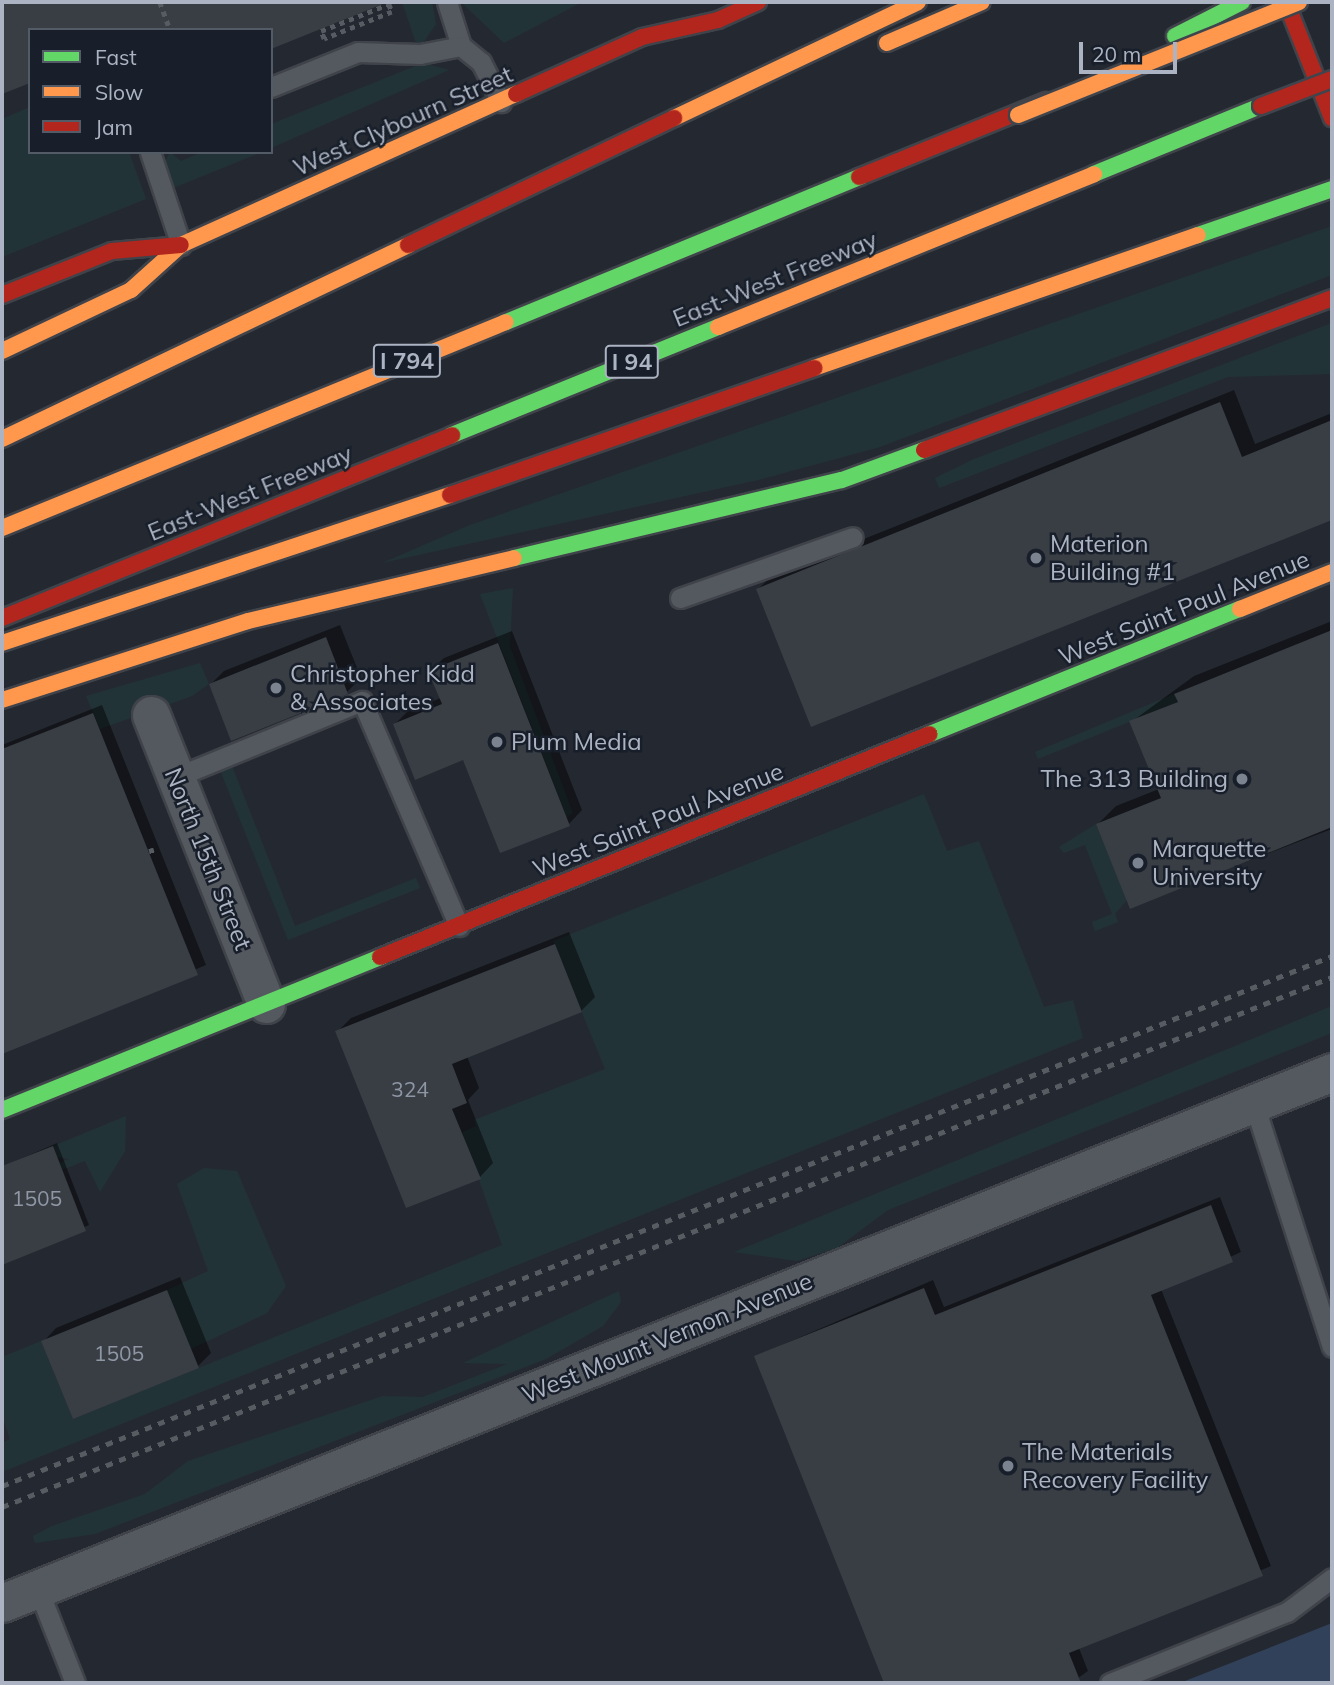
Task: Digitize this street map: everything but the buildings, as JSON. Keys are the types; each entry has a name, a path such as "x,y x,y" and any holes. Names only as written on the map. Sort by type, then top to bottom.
{"main road":[{"name":"West Clybourn Street","path":"2,351 131,290 181,245 642,37 719,20 758,2"},
{"path":"2,439 462,222 918,2"},
{"path":"868,52 982,2"},
{"path":"1018,115 1242,2"},
{"path":"1286,2 1332,118"},
{"name":"I 794","path":"2,528 1299,2"},
{"name":"West Clybourn Street","path":"642,37 674,10"},
{"name":"East-West Freeway","path":"2,618 1332,79"},
{"path":"462,222 779,90"},
{"path":"2,643 243,567 1332,189"},
{"name":"West Clybourn Street","path":"2,295 112,251 181,245"},
{"path":"2,700 248,621 842,480 1332,298"},
{"name":"West Saint Paul Avenue","path":"2,1111 1332,572"}],"street":[{"name":"North 15th Street","path":"151,715 266,1004"},
{"name":"West Mount Vernon Avenue","path":"2,1603 1332,1072"}],"lane":[{"path":"447,2 461,46 481,62 500,102"},
{"path":"273,86 358,52 420,54 461,46"},
{"path":"151,154 181,245"},
{"path":"680,598 853,537"},
{"path":"176,776 362,701 459,926"},
{"path":"1254,1104 1332,1347"},
{"path":"1110,1683 1287,1612 1332,1578"},
{"path":"38,1588 75,1683"}],"path":[{"path":"160,2 169,28"},
{"path":"339,33 324,39 320,30 389,4 392,12 349,29"},
{"path":"151,848 153,855"}],"shaded area":[{"path":"402,2 432,2 436,24 423,43 417,46"},
{"path":"461,2 582,2 504,43"},
{"path":"423,63 449,70 273,147 273,123"},
{"path":"28,108 28,154 130,154 146,199 2,257 2,119"},
{"path":"169,154 181,161 197,154 257,154 173,188 164,164"},
{"path":"1332,226 1332,275 880,447 758,480 382,563 470,525"},
{"path":"1332,323 1332,374 1228,377 939,488 935,478 974,459"},
{"path":"513,588 510,646 573,813 567,818 480,594"},
{"path":"200,663 209,684 192,696 100,729 86,696"},
{"path":"1174,694 1178,702 1038,759 1035,752"},
{"path":"232,766 295,926 416,878 420,888 288,940 220,770"},
{"path":"924,794 947,851 979,841 1044,1007 1073,1000 1083,1038 2,1472 2,1443 10,1439 2,1416 2,1357 41,1341 73,1419 502,1245 462,1132 476,1126 474,1120 605,1069 553,941"},
{"path":"1096,824 1127,900 1115,914 1118,922 1095,931 1092,922 1112,914 1085,845 1064,853 1059,847"},
{"path":"1332,1006 1332,1033 888,1210 837,1248 797,1261 734,1252"},
{"path":"126,1116 125,1151 100,1192 85,1161 62,1170 59,1163 69,1159 57,1157 53,1146"},
{"path":"204,1168 237,1171 286,1286 267,1313 191,1349 167,1290 208,1271 177,1184"},
{"path":"619,1291 621,1302 603,1326 546,1359 95,1534 35,1543 33,1536 52,1526 145,1494 188,1461 383,1396 423,1397 507,1364 463,1363"}],"water":[{"path":"1332,1623 1332,1683 1180,1683"}],"railway":[{"path":"2,1486 1332,956"},
{"path":"2,1507 1332,977"}],"traffic: fast":[{"path":"1175,36 1242,2"},
{"path":"1094,174 1261,106"},
{"path":"506,322 859,177"},
{"path":"1198,235 1332,189"},
{"path":"452,435 718,327"},
{"path":"514,558 842,480 924,450"},
{"path":"930,734 1240,609"},
{"path":"2,1110 380,957"}],"traffic: slow":[{"path":"674,118 918,2"},
{"path":"887,43 982,2"},
{"path":"1018,115 1299,2"},
{"path":"2,351 131,290 181,245 516,94"},
{"path":"718,327 1094,174"},
{"path":"814,368 1198,235"},
{"path":"2,439 408,245"},
{"path":"2,528 506,322"},
{"path":"2,643 450,495"},
{"path":"2,700 248,621 514,558"},
{"path":"1240,609 1332,572"}],"traffic: jam":[{"path":"516,94 642,37 718,20 758,2"},
{"path":"1286,2 1332,118"},
{"path":"1261,106 1332,79"},
{"path":"859,177 1046,101"},
{"path":"408,245 674,118"},
{"path":"2,295 112,251 181,245"},
{"path":"924,450 1332,298"},
{"path":"450,495 814,368"},
{"path":"2,618 452,435"},
{"path":"380,957 930,734"}],"place":[{"name":"Materion Building #1","path":"1036,558"},
{"name":"Christopher Kidd & Associates","path":"276,688"},
{"name":"Plum Media","path":"497,742"},
{"name":"The 313 Building","path":"1242,779"},
{"name":"Marquette University","path":"1138,863"},
{"name":"The Materials Recovery Facility","path":"1008,1466"}]}
